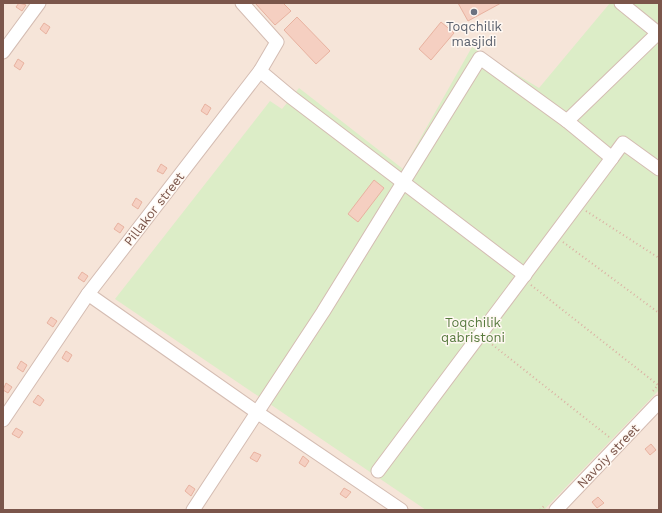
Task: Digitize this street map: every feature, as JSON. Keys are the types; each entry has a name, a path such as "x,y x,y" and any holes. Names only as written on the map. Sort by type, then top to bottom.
{"street":[{"path":"3,52 38,3"},
{"name":"Pillakor street","path":"3,420 88,294 260,71 277,42 242,3"},
{"path":"567,121 658,33 621,3"},
{"path":"193,510 258,413 404,182 480,58 567,121 612,158"},
{"path":"260,71 292,98 404,182 524,277"},
{"path":"378,471 481,335 623,142 659,169"},
{"path":"88,294 258,413 401,510"},
{"name":"Navoiy street","path":"556,510 659,402"}],"path":[{"path":"577,205 659,258"},
{"path":"554,236 659,313"},
{"path":"524,277 658,385"},
{"path":"481,335 609,437"}],"shaded area":[{"path":"3,3 659,3 659,510 3,510"}],"green space":[{"name":"Toqchilik qabristoni","path":"610,3 659,3 659,390 544,510 426,510 115,299 270,101 282,109 299,88 403,169 472,47 539,88"}],"building":[{"path":"19,3 26,5 22,11 16,7"},
{"path":"255,3 283,3 291,11 275,25"},
{"name":"Toqchilik masjidi","path":"458,3 501,3 468,21"},
{"path":"297,17 330,51 316,64 284,30"},
{"path":"441,22 454,33 431,60 419,49"},
{"path":"44,23 50,27 46,34 40,29"},
{"path":"18,59 24,63 20,70 14,66"},
{"path":"205,104 211,108 207,115 201,111"},
{"path":"161,164 167,168 163,174 157,171"},
{"path":"374,180 384,188 358,222 348,214"},
{"path":"136,198 142,202 138,209 132,205"},
{"path":"118,223 124,227 120,233 114,229"},
{"path":"82,272 88,276 84,282 78,278"},
{"path":"51,317 57,321 53,327 47,323"},
{"path":"66,351 72,355 68,362 62,358"},
{"path":"21,361 27,365 23,372 17,368"},
{"path":"6,383 12,387 8,393 3,390"},
{"path":"38,395 44,400 40,406 33,402"},
{"path":"16,428 23,432 19,438 12,434"},
{"path":"651,444 656,450 650,455 645,449"},
{"path":"254,452 261,455 257,462 250,458"},
{"path":"303,456 309,461 305,467 299,463"},
{"path":"189,485 195,489 191,496 185,491"},
{"path":"344,488 351,492 346,498 340,494"},
{"path":"598,497 604,503 597,508 592,502"}],"place":[{"name":"Toqchilik masjidi","path":"474,12"}]}
